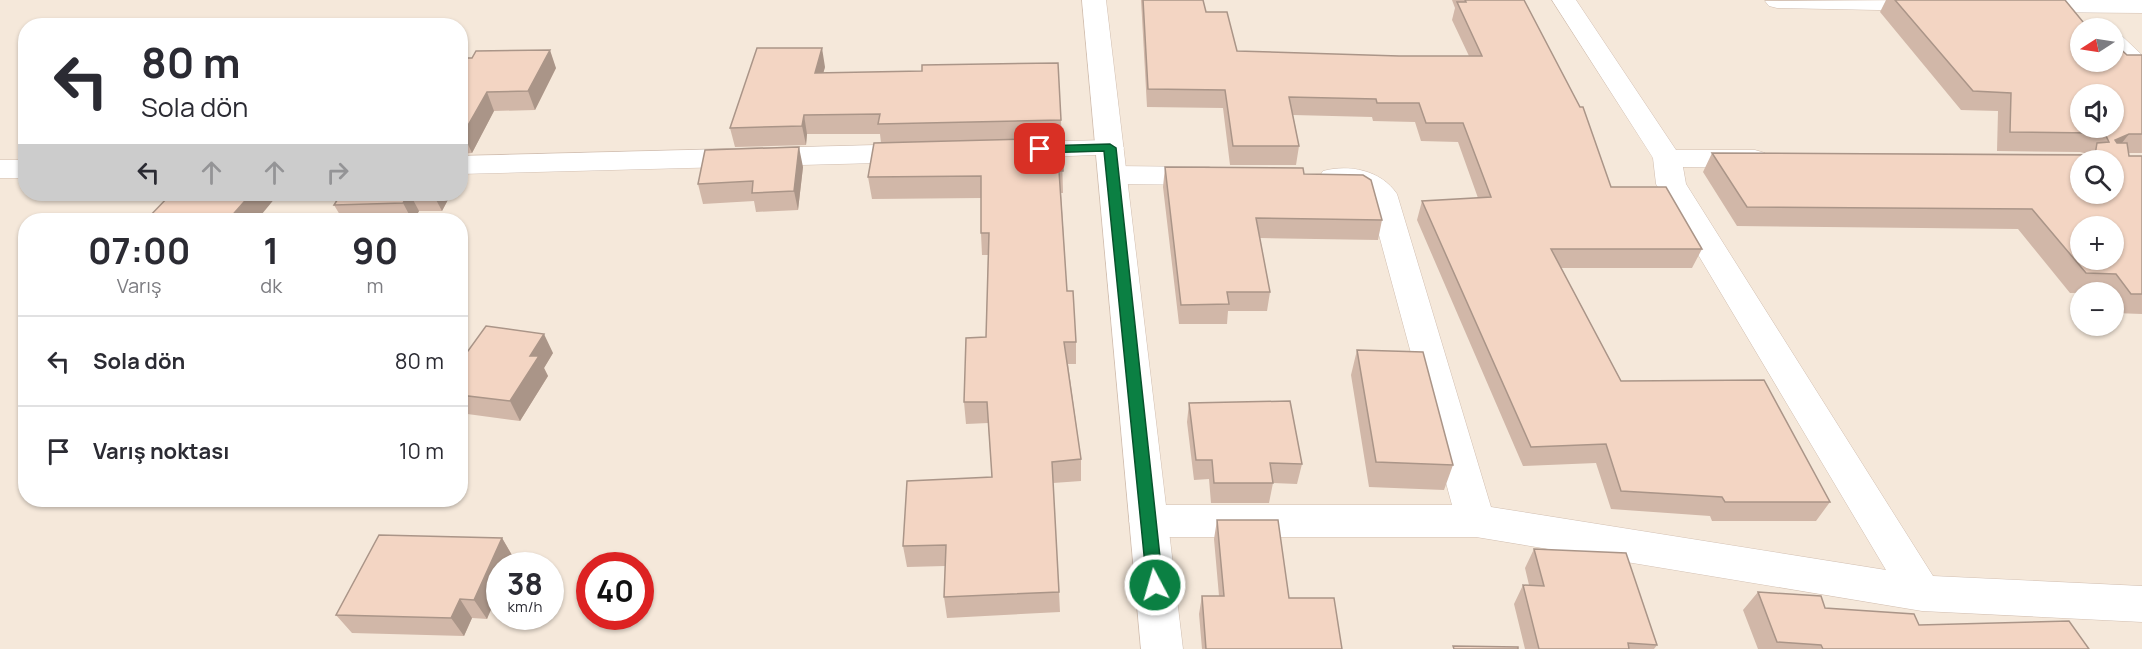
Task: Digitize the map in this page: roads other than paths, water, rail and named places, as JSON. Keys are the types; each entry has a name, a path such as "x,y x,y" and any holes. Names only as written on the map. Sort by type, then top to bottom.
{"street":[{"path":"1094,0 1161,649"},
{"path":"1564,0 1667,158 1671,184 1922,593"},
{"path":"1777,1 1945,4"},
{"path":"2005,5 2074,3 2142,6"},
{"path":"2074,3 2090,18"},
{"path":"2124,52 2142,69"},
{"path":"992,151 1111,161 1240,176"},
{"path":"468,165 945,152"},
{"path":"1667,158 1785,160"},
{"path":"0,169 18,169"},
{"path":"1310,177 1356,177 1382,194 1476,521"},
{"path":"1148,520 1476,521 1922,593 2142,604"}]}
